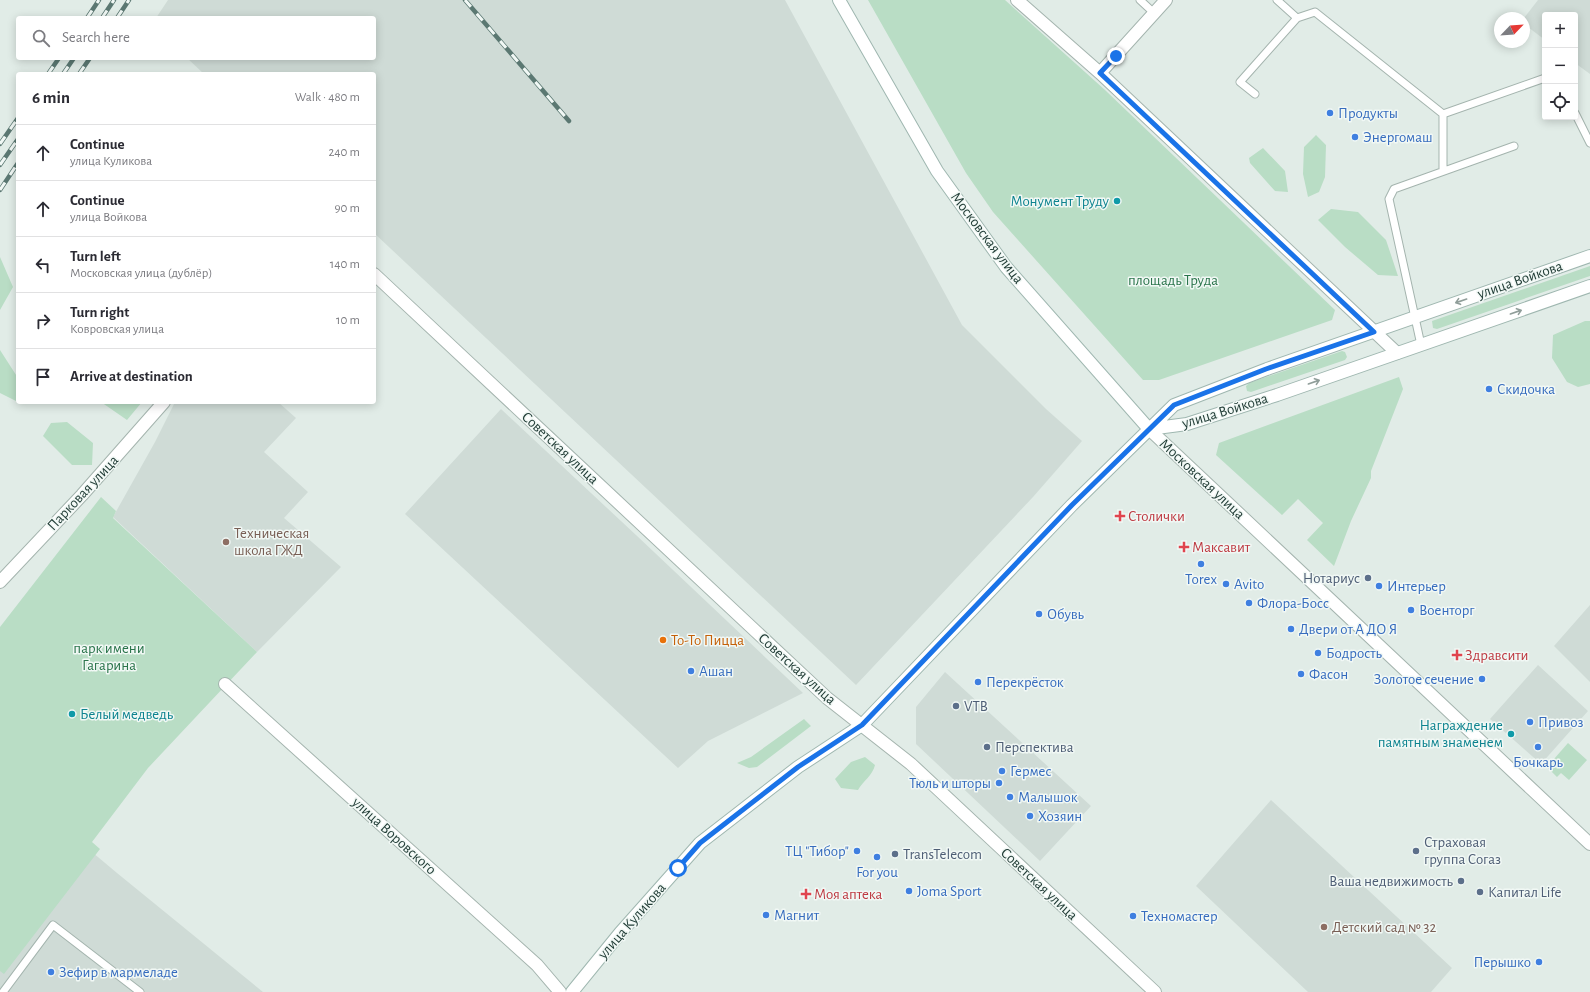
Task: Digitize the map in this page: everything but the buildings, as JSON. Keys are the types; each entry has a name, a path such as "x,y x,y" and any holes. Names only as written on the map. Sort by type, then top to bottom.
{"street":[{"name":"Московская улица","path":"839,0 937,171 1006,267 1149,429 1590,844"},
{"path":"1017,0 1100,73 1397,353"},
{"path":"1100,73 1166,0"},
{"name":"улица Войкова","path":"1149,429 1174,405 1266,369 1590,256"},
{"name":"Советская улица","path":"376,276 827,698 911,764 1155,992"},
{"name":"улица Войкова","path":"1149,429 1187,424 1590,286"},
{"name":"Парковая улица","path":"0,582 87,489 162,404"},
{"name":"улица Куликова","path":"572,992 620,933 700,843 798,767 862,725 1072,505 1149,429"},
{"name":"улица Воровского","path":"225,684 537,965 560,992"}],"lane":[{"path":"1140,0 1154,13"},
{"path":"1277,0 1298,18"},
{"path":"1255,94 1240,82 1298,18 1315,12 1443,114"},
{"path":"1443,114 1542,79"},
{"path":"1442,170 1443,114"},
{"path":"1578,119 1590,143"},
{"path":"1421,345 1389,199 1394,189 1442,170 1514,146"},
{"path":"3,992 53,925 140,992"}],"shaded area":[{"path":"168,0 785,0 962,325 1046,409 1082,441 1033,497 856,685 376,235 376,72 202,72 189,60 376,60 376,16 157,16"},
{"path":"1538,0 1590,0 1590,74 1578,65 1578,12 1542,12 1542,38 1530,29 1530,12 1529,12"},
{"name":"Техническая школа ГЖД","path":"174,404 280,404 296,418 264,452 308,492 284,518 341,567 257,652 113,517 155,442"},
{"path":"501,409 803,693 708,741 678,768 405,514"},
{"path":"1590,605 1590,682 1554,646"},
{"path":"1538,665 1588,711 1541,764 1490,719"},
{"name":"Гермес","path":"945,672 1091,806 1040,861 916,744 916,707"},
{"name":"Детский сад № 32","path":"1271,800 1452,968 1431,992 1308,992 1196,886"},
{"path":"86,847 263,992 0,992 0,969"}],"green space":[{"name":"площадь Труда","path":"868,0 1005,0 1105,90 1335,310 1332,320 1159,380 1143,380 993,212 966,173"},
{"path":"1316,135 1326,145 1325,177 1319,192 1308,197 1303,174 1304,147"},
{"path":"1263,148 1285,171 1288,192 1275,191 1250,163 1249,158"},
{"path":"1331,209 1358,212 1386,240 1398,276 1378,275 1345,247 1318,220"},
{"path":"0,257 13,287 0,310"},
{"path":"1590,266 1590,276 1437,329 1433,328 1432,321"},
{"path":"1585,321 1590,321 1590,384 1578,387 1567,382 1552,358 1553,335"},
{"path":"0,350 16,375 16,401 0,393"},
{"path":"1342,351 1345,352 1347,357 1345,360 1251,392 1247,391 1246,386 1249,383"},
{"path":"1399,377 1403,389 1371,471 1371,478 1351,521 1334,566 1307,540 1323,523 1298,499 1282,515 1216,455 1219,443"},
{"path":"104,404 140,404 127,420"},
{"path":"67,422 93,443 92,465 72,465 43,436 51,423"},
{"name":"парк имени Гагарина","path":"101,497 116,511 113,518 257,652 148,768 92,842 100,849 4,974 0,971 0,627"},
{"path":"804,719 811,726 757,767 749,768 737,763 751,757"},
{"path":"1568,743 1587,760 1569,780 1561,773 1557,777 1547,767"},
{"path":"865,757 875,765 870,775 858,790 841,788 835,779 851,762"}],"railway":[{"path":"88,16 99,0"},
{"path":"103,16 114,0"},
{"path":"118,16 129,0"},
{"path":"465,0 569,121"},
{"path":"49,72 58,60"},
{"path":"64,72 73,60"},
{"path":"80,72 89,60"},
{"path":"0,144 16,121"},
{"path":"0,165 16,142"},
{"path":"0,190 16,166"}],"place":[{"name":"Продукты","path":"1330,113"},
{"name":"Энергомаш","path":"1355,137"},
{"name":"Монумент Труду","path":"1117,201"},
{"name":"Скидочка","path":"1489,389"},
{"name":"Столички","path":"1120,516"},
{"name":"Техническая школа ГЖД","path":"226,542"},
{"name":"Максавит","path":"1184,547"},
{"name":"Torex","path":"1201,564"},
{"name":"Нотариус","path":"1368,578"},
{"name":"Avito","path":"1226,584"},
{"name":"Интерьер","path":"1379,586"},
{"name":"Флора-Босс","path":"1249,603"},
{"name":"Военторг","path":"1411,610"},
{"name":"Обувь","path":"1039,614"},
{"name":"Двери от А ДО Я","path":"1291,629"},
{"name":"То-То Пицца","path":"663,640"},
{"name":"Бодрость","path":"1318,653"},
{"name":"Здравсити","path":"1457,655"},
{"name":"Ашан","path":"691,671"},
{"name":"Фасон","path":"1301,674"},
{"name":"Золотое сечение","path":"1482,679"},
{"name":"Перекрёсток","path":"978,682"},
{"name":"VTB","path":"956,706"},
{"name":"Белый медведь","path":"72,714"},
{"name":"Привоз","path":"1530,722"},
{"name":"Награждение памятным знаменем","path":"1511,734"},
{"name":"Перспектива","path":"987,747"},
{"name":"Бочкарь","path":"1538,747"},
{"name":"Гермес","path":"1002,771"},
{"name":"Тюль и шторы","path":"999,783"},
{"name":"Малышок","path":"1010,797"},
{"name":"Хозяин","path":"1030,816"},
{"name":"ТЦ \"Тибор\"","path":"857,851"},
{"name":"Страховая группа Согаз","path":"1416,851"},
{"name":"TransTelecom","path":"895,854"},
{"name":"For you","path":"877,857"},
{"name":"Ваша недвижимость","path":"1461,881"},
{"name":"Joma Sport","path":"909,891"},
{"name":"Капитал Life","path":"1480,892"},
{"name":"Моя аптека","path":"806,894"},
{"name":"Магнит","path":"766,915"},
{"name":"Техномастер","path":"1133,916"},
{"name":"Детский сад № 32","path":"1324,927"},
{"name":"Перышко","path":"1539,962"},
{"name":"Зефир в мармеладе","path":"51,972"}],"route":[{"path":"678,868 700,843 798,767 862,725 1072,505 1174,405 1266,369 1374,332 1268,230 1100,73 1116,56"}]}
